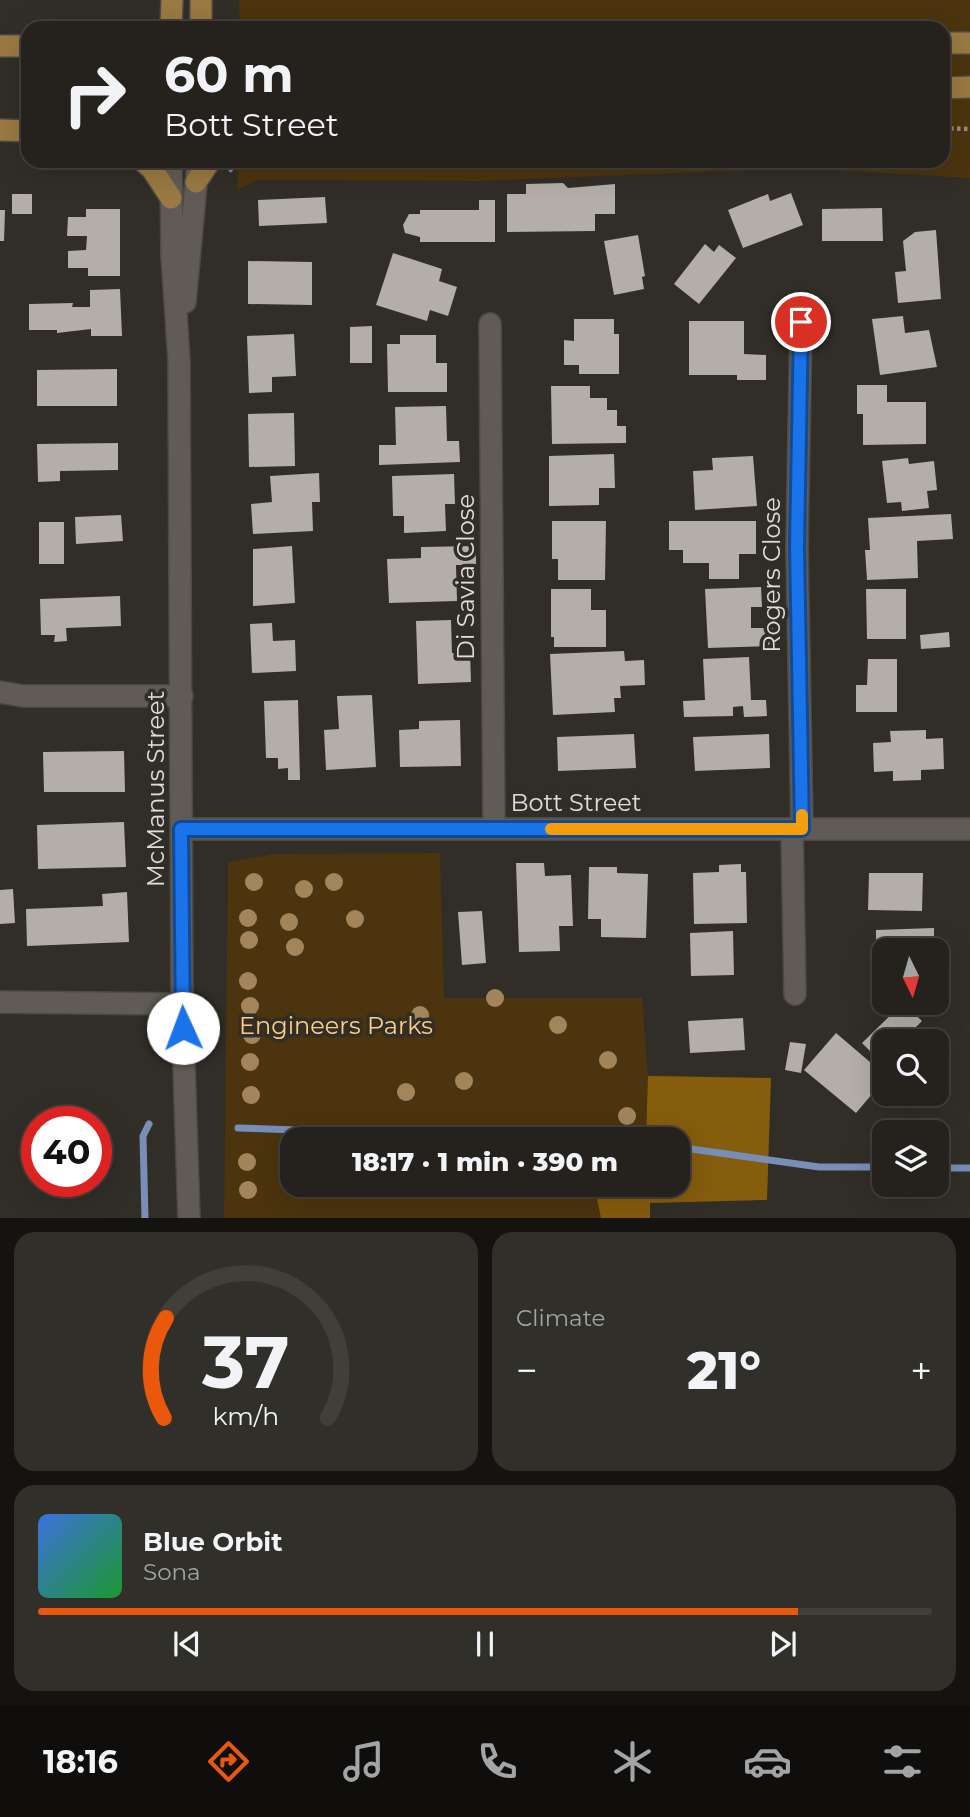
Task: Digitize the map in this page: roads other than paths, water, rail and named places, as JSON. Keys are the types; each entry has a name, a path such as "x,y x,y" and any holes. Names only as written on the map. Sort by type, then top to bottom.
{"main road":[{"path":"172,0 172,21"},
{"path":"201,0 201,21"},
{"path":"950,43 970,43"},
{"path":"0,46 21,46"},
{"path":"950,88 970,87"},
{"path":"0,130 21,131"},
{"path":"148,168 171,198"}],"street":[{"name":"McManus Street","path":"171,168 179,360 182,1004 189,1218"},
{"name":"McManus Street","path":"179,360 197,172"},
{"name":"Rogers Close","path":"795,994 801,322"},
{"name":"Di Savia Close","path":"490,324 494,829"},
{"path":"0,692 23,696 182,696"},
{"name":"Bott Street","path":"181,829 970,828"},
{"path":"3,1004 182,1004"}],"waterway":[{"path":"145,1218 143,1136 149,1124"},
{"path":"238,1128 280,1129"},
{"path":"690,1149 819,1167 872,1167"},
{"path":"949,1168 970,1168"}],"park label":[{"name":"Engineers Parks","path":"336,1026"}]}
